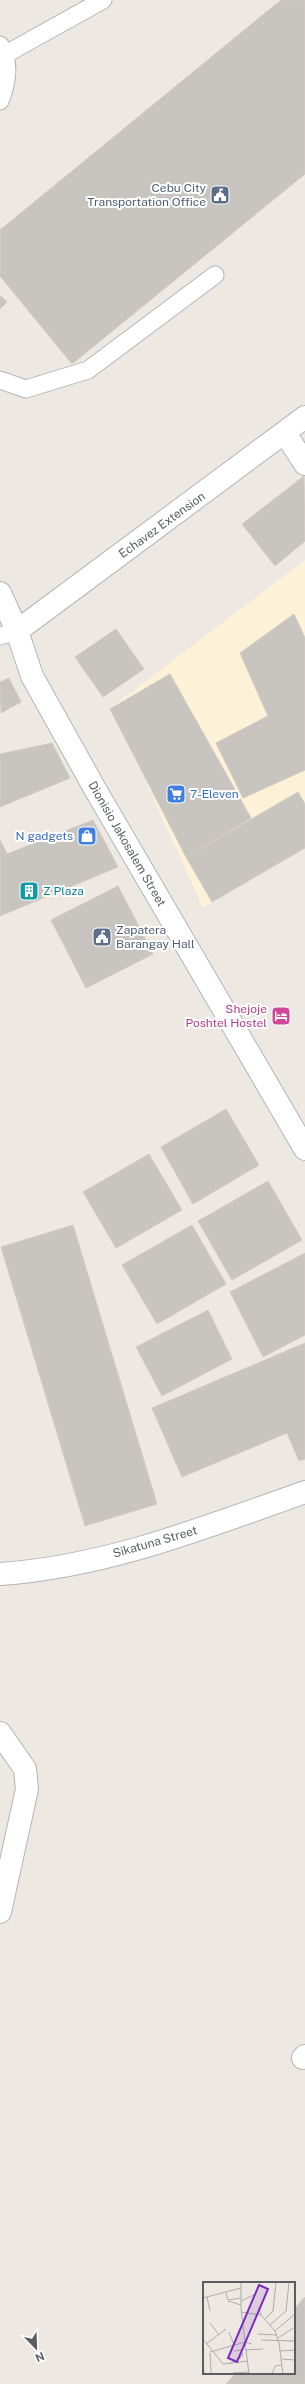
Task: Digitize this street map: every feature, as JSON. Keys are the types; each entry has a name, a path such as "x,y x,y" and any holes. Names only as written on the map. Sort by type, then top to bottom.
{"street":[{"name":"Echavez Extension","path":"9,634 305,417"},
{"path":"285,433 305,464"},
{"name":"Dionisio Jakosalem Street","path":"0,593 9,634 95,789 305,1150"},
{"name":"Sikatuna Street","path":"0,1574 24,1573 91,1560 174,1539 305,1492"},
{"path":"0,1733 25,1769 27,1789 0,1912"}],"lane":[{"path":"0,101 6,86 3,50 103,0"},
{"path":"0,380 26,389 88,370 215,274"}],"shaded area":[{"path":"305,560 305,848 203,908 112,707"}],"building":[{"path":"281,0 305,0 305,174 72,364 0,276 0,230"},
{"path":"0,295 7,302 0,309"},
{"path":"304,476 305,541 275,566 242,524"},
{"path":"294,614 305,638 305,770 243,798 216,743 268,716 240,653"},
{"path":"116,629 144,669 103,697 75,657"},
{"path":"170,674 251,818 186,857 110,709"},
{"path":"9,678 21,702 1,713 0,682"},
{"path":"52,743 70,778 0,807 0,754"},
{"path":"298,792 305,804 305,848 212,902 186,857"},
{"name":"Z Plaza","path":"93,820 118,867 0,916 0,840 7,854"},
{"name":"Zapatera Barangay Hall","path":"118,886 153,954 86,988 51,920"},
{"path":"226,1109 259,1165 193,1204 161,1147"},
{"path":"149,1154 182,1210 116,1248 83,1192"},
{"path":"268,1181 302,1240 232,1280 198,1221"},
{"path":"73,1225 157,1504 85,1526 1,1247"},
{"path":"192,1225 226,1284 157,1324 122,1265"},
{"path":"305,1253 305,1335 263,1357 230,1292"},
{"path":"208,1310 232,1359 162,1396 136,1347"},
{"path":"305,1343 305,1459 299,1461 287,1433 182,1477 152,1408"},
{"path":"305,2297 305,2384 226,2384 235,2374 295,2374 295,2308"}],"place":[{"name":"Cebu City Transportation Office","path":"220,195"},
{"name":"7-Eleven","path":"176,794"},
{"name":"N gadgets","path":"87,836"},
{"name":"Z Plaza","path":"29,891"},
{"name":"Zapatera Barangay Hall","path":"102,937"},
{"name":"Shejoje Poshtel Hostel","path":"281,1016"}]}
